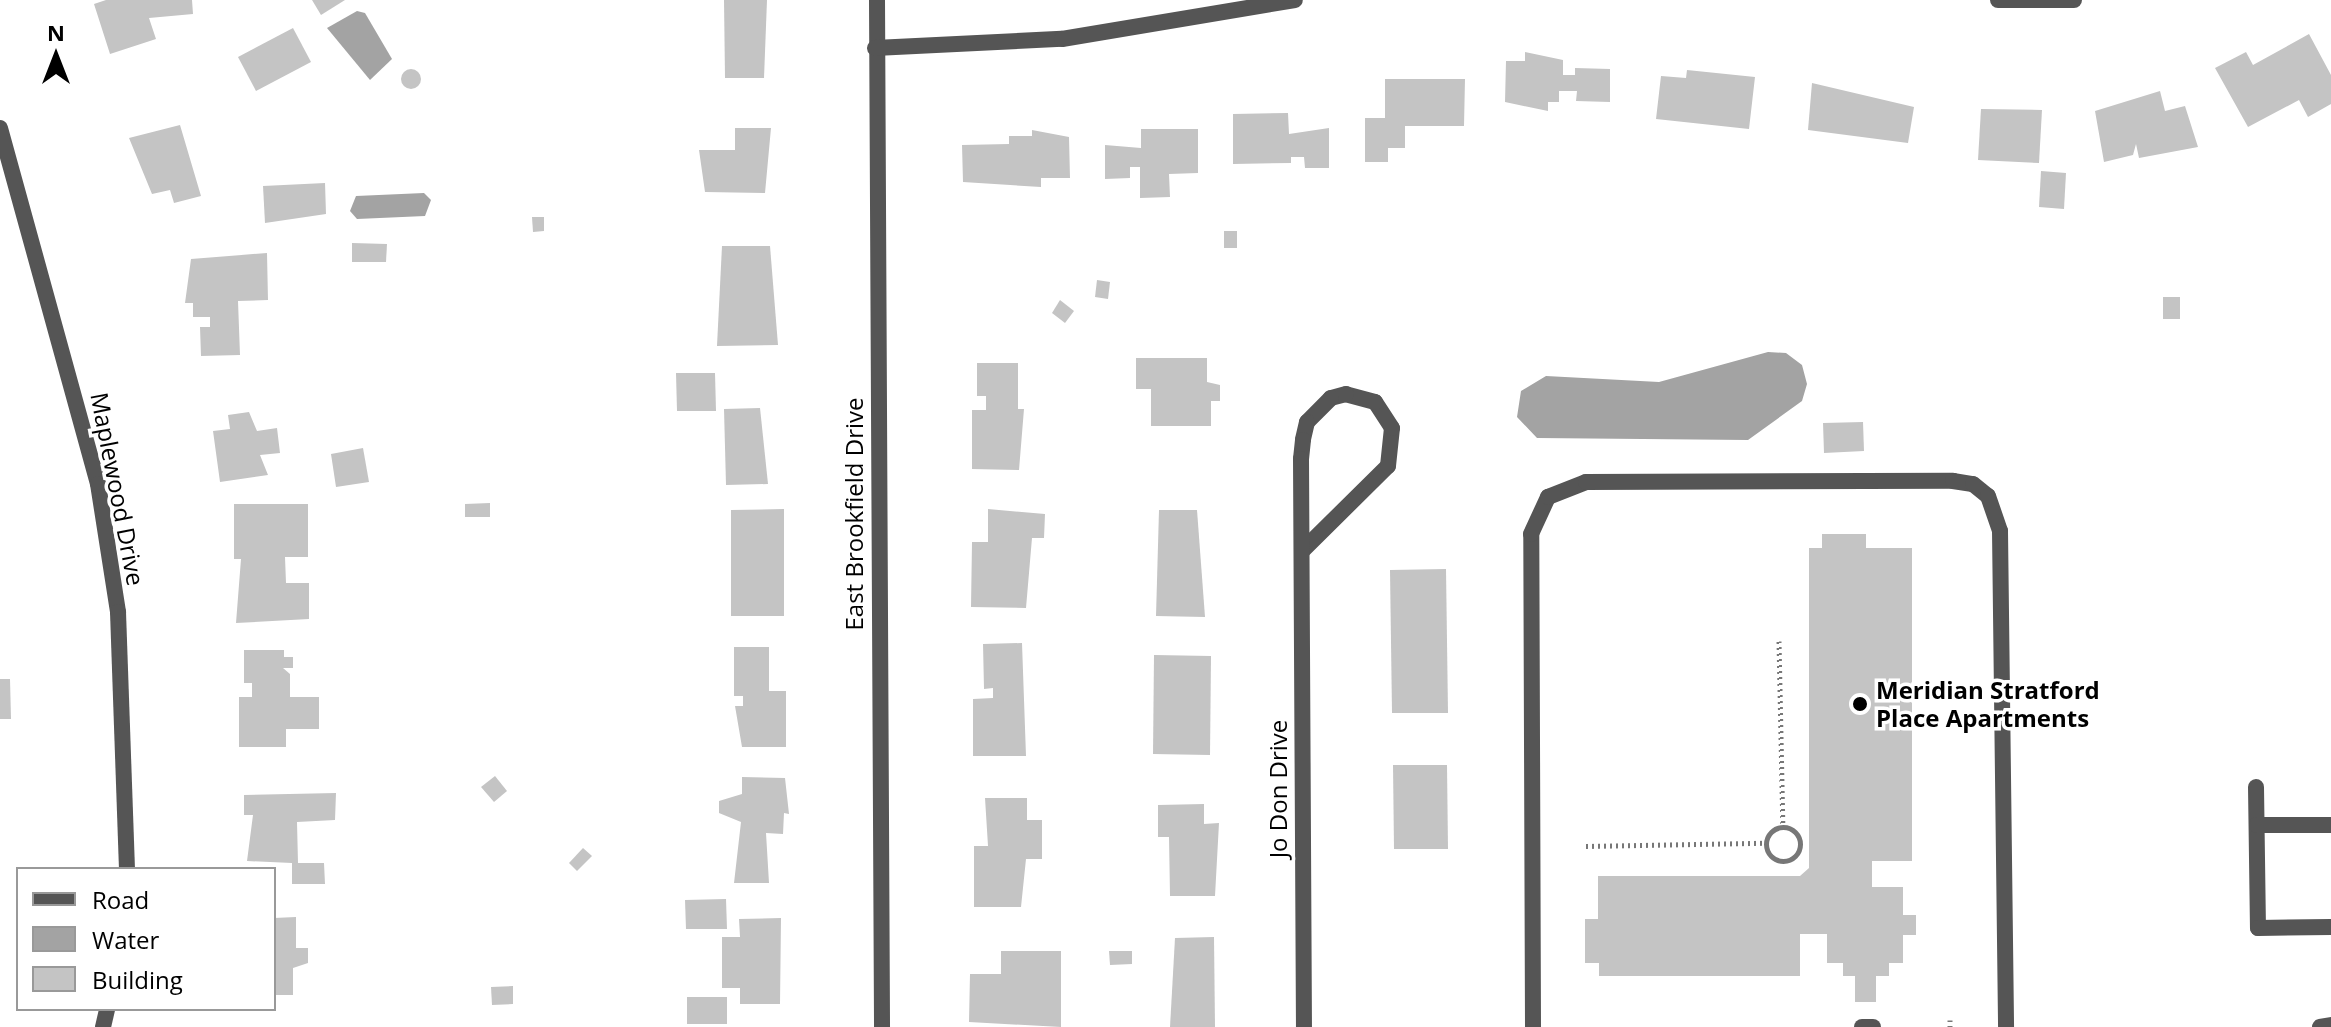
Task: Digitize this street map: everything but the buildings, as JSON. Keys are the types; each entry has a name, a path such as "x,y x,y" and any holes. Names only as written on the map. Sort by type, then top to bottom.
{"street":[{"name":"East Brookfield Drive","path":"877,0 882,1027"},
{"path":"875,48 1062,39 1295,0"},
{"path":"1998,0 2074,0"},
{"name":"Maplewood Drive","path":"0,128 98,484 118,612 127,867"},
{"name":"Jo Don Drive","path":"1302,551 1388,466 1392,428 1375,402 1346,394 1331,398 1307,422 1301,459 1304,1027"},
{"path":"1533,1027 1531,534 1548,497 1586,482 1938,481 1973,484 1997,512 2000,531 2006,1027"},
{"path":"2256,787 2258,928 2331,927"},
{"path":"2257,825 2331,825"},
{"path":"2320,1027 2331,1025"},
{"path":"1862,1027 1873,1027"}],"path":[{"path":"1586,846 1766,843 1783,827 1779,641"},
{"path":"1766,843 1779,861 1795,856 1800,840 1783,827"}],"water":[{"path":"357,11 365,13 392,59 370,80 327,28"},
{"path":"424,193 431,200 425,216 357,219 350,211 356,196"},
{"path":"1768,352 1786,353 1802,365 1807,384 1802,401 1748,440 1537,438 1517,417 1521,391 1546,376 1659,382"}],"place":[{"name":"Meridian Stratford Place Apartments","path":"1860,704"}]}
